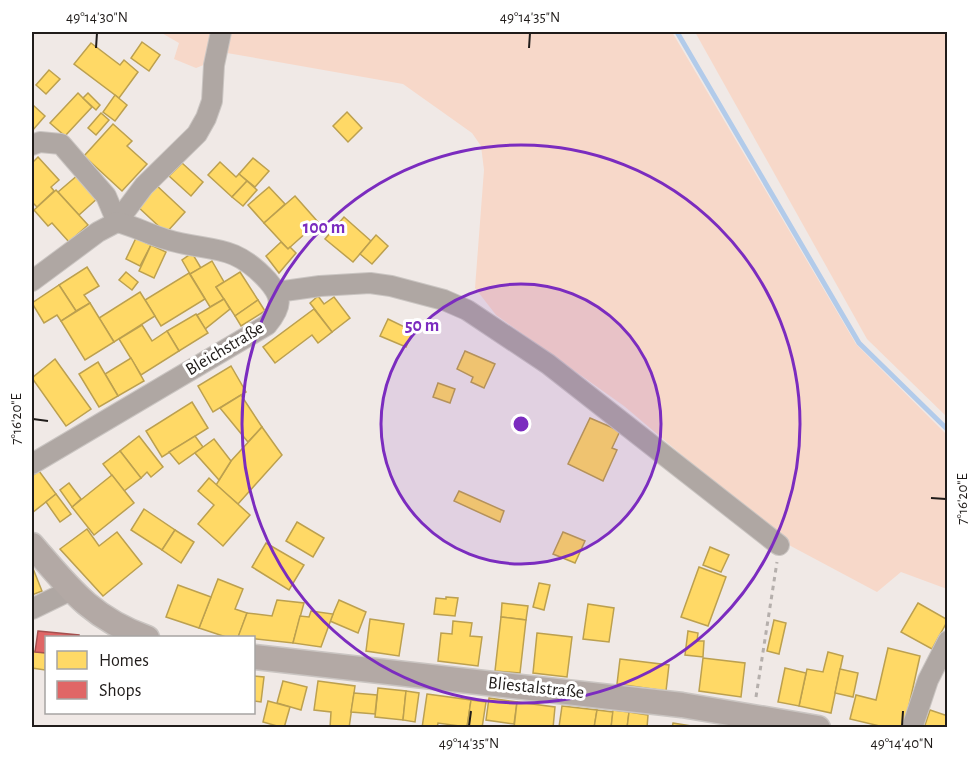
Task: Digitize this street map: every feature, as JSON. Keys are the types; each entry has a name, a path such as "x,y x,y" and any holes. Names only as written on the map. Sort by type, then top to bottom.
{"main road":[{"path":"32,544 71,590 107,620 143,636"},
{"name":"Bliestalstraße","path":"255,657 682,705 818,728"}],"street":[{"path":"32,281 98,232 117,222 144,186 197,134 212,101 214,65 221,32"},
{"path":"32,146 40,142 61,144 106,196 117,222"},
{"path":"117,222 164,238 218,249 239,256 255,267 277,292 320,286 370,283 402,288 467,309 548,364 779,545"},
{"name":"Bleichstraße","path":"32,464 267,325 276,314 279,301 277,292"},
{"path":"32,609 71,590"},
{"path":"912,728 928,680 948,640"}],"path":[{"path":"753,716 779,545"}],"shaded area":[{"path":"160,32 226,32 206,64 196,68 174,59 179,43"},
{"path":"231,32 672,32 856,344 947,435 947,589 901,572 877,592 787,544 624,406 496,315 475,288 484,170 481,146 472,133 403,84 227,53"},
{"path":"695,32 947,32 947,417 867,339"}],"building: Homes":[{"path":"142,42 160,55 149,71 131,58"},
{"path":"91,43 120,65 124,60 138,72 119,98 74,64"},
{"path":"49,70 60,79 46,94 36,85"},
{"path":"78,93 92,107 65,136 50,123"},
{"path":"88,93 100,105 96,110 83,98"},
{"path":"115,95 127,105 115,121 103,112"},
{"path":"33,105 45,116 32,131 32,107"},
{"path":"347,112 362,128 348,142 333,126"},
{"path":"101,113 109,120 96,135 88,128"},
{"path":"113,124 132,141 127,146 147,164 122,191 84,156"},
{"path":"38,157 59,180 51,187 54,191 37,207 32,202 32,163"},
{"path":"253,158 269,171 255,187 239,174"},
{"path":"220,162 236,177 239,174 247,181 232,197 208,175"},
{"path":"182,163 203,182 191,196 169,176"},
{"path":"79,174 99,197 79,215 58,192"},
{"path":"247,181 257,190 243,206 232,197"},
{"path":"155,184 185,212 166,233 136,205"},
{"path":"269,187 285,204 264,223 248,205"},
{"path":"56,190 88,225 69,242 52,223 48,226 34,210"},
{"path":"295,196 318,222 288,249 264,223"},
{"path":"344,217 371,241 353,262 325,239"},
{"path":"376,235 388,246 372,264 360,254"},
{"path":"136,238 151,245 140,266 126,259"},
{"path":"281,242 296,253 279,273 266,256"},
{"path":"151,245 166,252 154,278 139,271"},
{"path":"192,253 201,268 190,274 182,260"},
{"path":"212,261 224,282 216,287 224,299 210,307 190,274"},
{"path":"87,267 99,286 84,295 90,303 76,311 59,285"},
{"path":"126,272 138,282 132,290 119,280"},
{"path":"240,272 258,300 235,316 216,287"},
{"path":"189,273 205,299 161,326 145,300"},
{"path":"59,285 76,311 61,321 57,315 44,323 32,303"},
{"path":"140,292 155,316 114,342 99,318"},
{"path":"318,296 324,304 334,297 350,318 332,332 310,303"},
{"path":"224,299 230,309 205,329 197,315"},
{"path":"258,300 265,311 241,326 235,316"},
{"path":"90,303 114,342 85,360 61,321"},
{"path":"314,309 332,332 318,343 312,335 275,363 263,347"},
{"path":"196,314 208,333 179,351 167,331"},
{"path":"388,319 413,331 406,347 380,336"},
{"path":"142,325 152,341 167,331 179,351 141,375 119,339"},
{"path":"465,351 495,364 484,388 471,382 473,377 457,369"},
{"path":"131,358 144,381 118,396 105,374"},
{"path":"55,359 91,409 66,426 32,378"},
{"path":"98,362 118,396 99,407 79,374"},
{"path":"231,366 246,392 213,412 198,386"},
{"path":"438,383 455,389 450,403 433,397"},
{"path":"241,395 262,427 248,442 220,408"},
{"path":"192,402 208,428 162,457 146,431"},
{"path":"590,418 620,431 612,448 617,450 603,481 568,464"},
{"path":"262,427 282,455 238,504 216,485 231,461"},
{"path":"139,436 163,467 151,477 147,472 141,478 120,451"},
{"path":"195,436 203,447 179,464 169,452"},
{"path":"214,439 231,461 219,480 195,453"},
{"path":"120,451 141,478 124,491 103,464"},
{"path":"39,471 56,494 32,513 32,476"},
{"path":"112,475 134,503 94,535 72,507"},
{"path":"209,478 250,515 223,546 198,524 214,505 198,491"},
{"path":"69,483 81,499 72,507 60,490"},
{"path":"459,491 504,511 500,522 454,501"},
{"path":"56,494 71,514 60,522 46,502"},
{"path":"144,509 175,530 162,550 131,530"},
{"path":"297,522 324,538 313,557 286,541"},
{"path":"87,529 99,546 117,532 142,564 103,596 60,549"},
{"path":"175,530 194,542 181,563 162,550"},
{"path":"563,532 585,541 575,563 553,554"},
{"path":"266,543 304,565 289,590 252,567"},
{"path":"710,547 729,555 721,572 703,565"},
{"path":"32,566 42,591 32,595"},
{"path":"699,567 726,577 708,626 681,617"},
{"path":"218,579 243,589 235,609 247,613 239,636 223,636 199,628"},
{"path":"539,583 550,585 544,610 533,607"},
{"path":"178,585 211,597 199,628 166,617"},
{"path":"446,597 458,598 455,616 434,614 436,598 446,599"},
{"path":"277,600 304,603 293,643 255,639 255,636 238,636 247,613 272,616"},
{"path":"339,600 366,612 358,633 330,621"},
{"path":"502,603 528,606 526,620 501,617"},
{"path":"918,603 948,620 932,649 901,632"},
{"path":"588,604 614,608 609,642 583,639"},
{"path":"311,611 333,614 321,647 293,643 300,616 309,617"},
{"path":"501,617 526,620 520,673 495,671"},
{"path":"370,619 404,624 399,656 366,651"},
{"path":"774,620 786,623 779,654 767,651"},
{"path":"453,621 472,623 470,636 482,637 478,666 438,661 441,633 452,634"},
{"path":"688,631 698,633 697,641 704,641 703,657 685,655"},
{"path":"537,633 572,637 567,677 533,673"},
{"path":"888,648 920,656 904,728 888,728 850,719 856,695 876,700"},
{"path":"32,651 45,653 45,670 32,668"},
{"path":"828,652 843,656 831,713 799,706 807,669 823,672"},
{"path":"703,658 745,663 741,697 699,691"},
{"path":"620,659 669,665 666,691 617,684"},
{"path":"785,668 806,673 799,706 778,702"},
{"path":"840,669 858,673 853,697 835,693"},
{"path":"255,676 264,677 261,702 255,701"},
{"path":"283,681 307,687 301,710 277,703"},
{"path":"318,681 355,686 349,728 330,728 331,712 314,710"},
{"path":"378,688 406,691 403,720 375,717"},
{"path":"406,691 419,693 415,722 403,720"},
{"path":"354,693 377,695 375,714 351,712"},
{"path":"427,694 471,700 467,727 438,723 437,728 422,728"},
{"path":"489,698 517,702 514,724 486,720"},
{"path":"471,700 486,702 482,728 467,727"},
{"path":"268,701 290,707 284,728 263,722"},
{"path":"517,702 555,707 553,728 514,728"},
{"path":"562,706 597,710 594,728 559,727"},
{"path":"597,710 613,712 611,728 594,728"},
{"path":"613,710 629,712 627,728 611,728"},
{"path":"930,710 948,716 948,728 924,728"},
{"path":"629,712 648,715 647,728 627,728"},
{"path":"673,723 692,726 691,728 672,728"}],"building: Shops":[{"path":"38,631 79,635 45,636 45,653 35,652"}],"waterway":[{"path":"677,32 859,343 948,430"}]}
